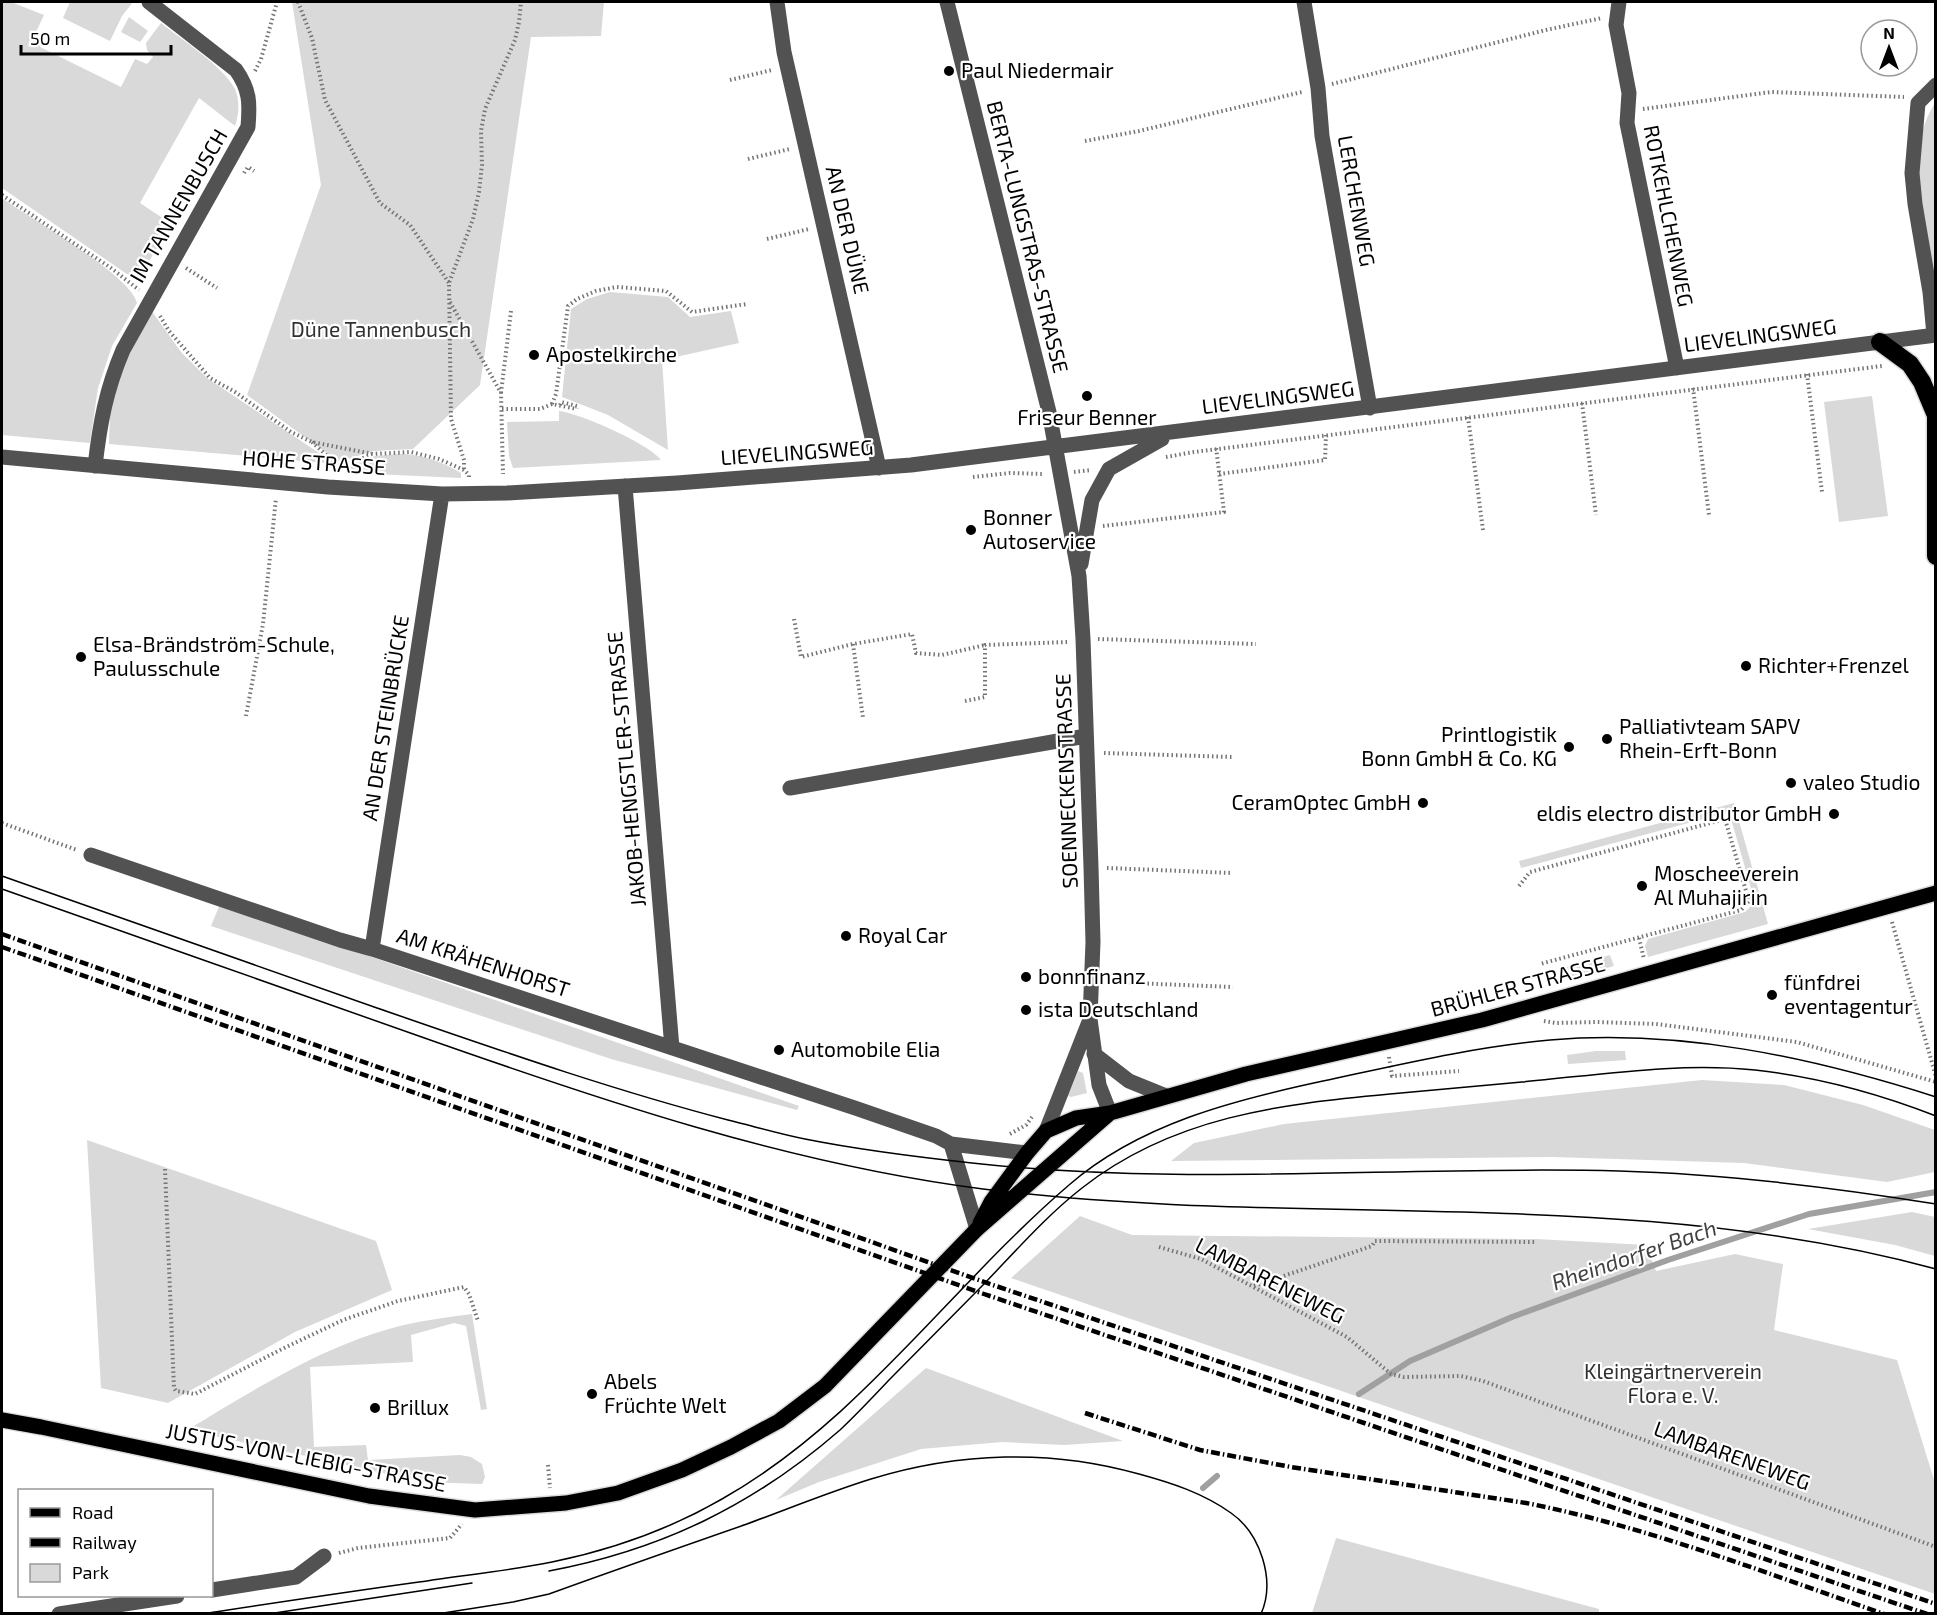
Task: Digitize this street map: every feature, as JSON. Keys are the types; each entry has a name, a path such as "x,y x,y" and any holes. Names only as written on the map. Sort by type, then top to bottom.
{"highway":[{"path":"1880,342 1910,364 1922,382 1935,412 1935,556"}],"main road":[{"name":"BRÜHLER STRASSE","path":"1110,1113 1246,1074 1482,1020 1935,893"},
{"name":"JUSTUS-VON-LIEBIG-STRASSE","path":"977,1228 991,1202 1046,1131 1076,1118 1110,1113"},
{"name":"JUSTUS-VON-LIEBIG-STRASSE","path":"2,1420 369,1496 475,1510 566,1503 618,1492 682,1470 756,1434 779,1421 825,1386 977,1228 1110,1113"}],"street":[{"path":"149,2 236,70 245,83"},
{"name":"AN DER DÜNE","path":"777,2 787,66 879,468"},
{"name":"BERTA-LUNGSTRAS-STRASSE","path":"947,2 1056,448"},
{"name":"LERCHENWEG","path":"1304,2 1318,88 1322,136 1370,408"},
{"name":"ROTKEHLCHENWEG","path":"1618,8 1616,25 1629,93 1627,123 1671,337 1683,368"},
{"name":"IM TANNENBUSCH","path":"95,466 101,415 112,374 150,298 248,127 250,104 245,83"},
{"path":"1935,85 1918,103 1912,173 1935,335"},
{"name":"LIEVELINGSWEG","path":"625,486 879,468 1056,448 1935,335"},
{"path":"1079,576 1092,500 1109,469 1173,433"},
{"name":"SOENNECKENSTRASSE","path":"1056,448 1079,576 1093,942 1090,1019 1099,1085 1110,1113"},
{"name":"HOHE STRASSE","path":"2,457 442,494 507,493 625,486"},
{"name":"JAKOB-HENGSTLER-STRASSE","path":"625,486 672,1048"},
{"name":"AN DER STEINBRÜCKE","path":"372,949 442,494"},
{"path":"790,788 1086,736"},
{"name":"AM KRÄHENHORST","path":"91,855 340,940 875,1115 936,1136 951,1144 1027,1153"},
{"path":"1046,1131 1090,1019"},
{"path":"1094,1054 1129,1081 1166,1096"},
{"path":"951,1144 977,1228"},
{"path":"213,1590 296,1577 324,1556"},
{"path":"59,1614 170,1597"}],"path":[{"path":"245,83 252,76 261,59 276,2"},
{"path":"298,2 312,38 325,100 380,203 410,225 449,284"},
{"path":"465,470 451,419 449,284 473,219 479,192 482,165 481,131 485,109 515,40 521,2"},
{"path":"1085,141 1139,131 1318,88 1546,30 1618,8"},
{"path":"730,80 787,66"},
{"path":"1628,111 1771,92 1909,97 1918,103"},
{"path":"748,159 805,145"},
{"path":"2,195 111,268 150,298 169,331 210,378 235,392 291,432 312,442 373,454 411,452 439,459 465,470 469,477"},
{"path":"767,238 824,225"},
{"path":"173,260 217,288"},
{"path":"552,404 556,394 568,306 577,299 596,291 617,287 666,291 692,312 747,304"},
{"path":"450,301 501,393"},
{"path":"503,474 501,393 511,311"},
{"path":"1804,352 1822,492"},
{"path":"1683,368 1709,515"},
{"path":"1579,381 1596,515"},
{"path":"1466,395 1483,530"},
{"path":"502,409 540,409 552,404 560,405"},
{"path":"1219,474 1325,460 1327,413"},
{"path":"1088,527 1224,512 1213,428"},
{"path":"312,442 340,468 373,454"},
{"path":"246,716 263,624 278,482"},
{"path":"794,619 801,657 852,644 912,634 916,653 942,655 985,645 1083,640 1256,644"},
{"path":"852,644 863,718"},
{"path":"965,700 985,697 985,645"},
{"path":"1086,752 1232,757"},
{"path":"1519,886 1530,872 1725,819 1749,901 1741,910 1540,964"},
{"path":"2,823 91,855"},
{"path":"1091,867 1232,873"},
{"path":"1888,906 1935,1077"},
{"path":"1639,938 1644,962"},
{"path":"1091,981 1233,987"},
{"path":"1540,1020 1556,1023 1656,1024 1797,1042 1935,1082"},
{"path":"1388,1055 1392,1076 1459,1071"},
{"path":"1004,1138 1026,1125 1033,1116"},
{"path":"165,1169 174,1388 176,1391 195,1394 333,1325 398,1301 464,1287 469,1294 478,1321"},
{"path":"1253,1286 1372,1246 1375,1241 1537,1242"},
{"name":"LAMBARENEWEG","path":"1160,1247 1201,1259 1347,1337 1391,1374 1404,1377 1461,1376 1483,1381 1935,1547"},
{"path":"548,1465 549,1479"},
{"path":"324,1556 358,1548 450,1538 475,1510"}],"green space":[{"path":"2,2 11,2 44,15 36,32 45,36 40,47 121,87 135,59 147,64 153,57 147,50 146,43 161,23 212,63 235,89 238,107 235,126 199,98 140,203 164,219 157,233 163,238 137,281 2,188"},
{"path":"70,2 133,2 122,16 110,41 63,18"},
{"name":"Düne Tannenbusch","path":"292,2 604,2 601,36 531,37 480,385 413,449 373,451 339,462 247,395 321,185"},
{"path":"129,17 148,31 140,42 121,32"},
{"path":"1935,103 1935,276 1922,211 1918,165 1925,122"},
{"path":"2,198 98,262 117,277 137,303 112,346 98,388 90,443 2,435"},
{"path":"610,292 668,297 690,317 731,311 739,343 662,360 668,450 608,415 562,397 571,309 587,299"},
{"path":"151,310 181,352 207,378 328,459 327,463 109,444 110,410 117,378"},
{"path":"1872,396 1888,516 1839,522 1824,402"},
{"path":"559,411 582,417 613,430 643,446 661,460 513,468 509,456 507,422 559,421"},
{"path":"415,455 446,465 461,473 461,478 351,473 348,470 350,466 375,456"},
{"path":"1734,803 1768,924 1648,957 1645,946 1648,939 1745,912 1755,902 1729,812 1521,868 1519,861"},
{"path":"220,904 799,1106 797,1110 611,1059 211,926"},
{"path":"1610,955 1614,966 1570,979 1567,967"},
{"path":"1596,1051 1625,1051 1626,1060 1568,1064 1567,1055"},
{"path":"1078,1071 1083,1073 1087,1093 1068,1096"},
{"path":"1702,1080 1784,1085 1863,1105 1935,1130 1935,1172 1887,1182 1744,1163 1552,1157 1171,1161 1194,1143 1284,1124"},
{"path":"87,1140 376,1241 392,1290 295,1332 168,1403 101,1388"},
{"path":"1912,1212 1935,1217 1935,1256 1895,1245 1808,1229"},
{"name":"Kleingärtnerverein Flora e. V.","path":"1080,1216 1132,1235 1536,1239 1646,1245 1656,1271 1735,1254 1783,1264 1774,1330 1897,1360 1935,1483 1935,1594 1011,1278"},
{"path":"472,1314 487,1409 481,1410 466,1326 454,1323 411,1335 413,1362 310,1367 314,1447 366,1445 368,1460 460,1455 471,1457 482,1464 485,1477 482,1484 424,1482 187,1430 292,1369 347,1343 404,1325"},
{"path":"926,1368 1123,1441 1064,1445 1002,1442 921,1449 819,1482 776,1500"},
{"path":"1336,1538 1599,1609 1599,1613 1312,1613"}],"waterway":[{"name":"Rheindorfer Bach","path":"1359,1394 1410,1361 1512,1317 1668,1260 1809,1214 1936,1192"},
{"path":"1203,1488 1217,1476"}],"tram line":[{"path":"2,876 377,1008 595,1081 766,1130 847,1147 972,1163 1134,1174 1538,1170 1698,1175 1778,1182 1936,1204"},
{"path":"2,889 555,1083 695,1127 838,1164 983,1189 1102,1200 1581,1217 1700,1226 1819,1243 1936,1269"},
{"path":"201,1614 552,1562 640,1537 682,1520 722,1499 772,1467 818,1431 903,1351 1026,1225 1069,1185 1096,1164 1157,1130 1222,1106 1289,1088 1464,1052 1521,1043 1599,1038 1648,1039 1745,1049 1841,1070 1936,1097"},
{"path":"549,1571 630,1551 668,1537 740,1502 774,1481 840,1430 1030,1235 1082,1188 1117,1164 1153,1145 1190,1130 1268,1109 1308,1103 1668,1068 1726,1068 1802,1077 1869,1093 1936,1116"},
{"path":"437,1614 549,1594 871,1479 938,1463 1005,1457 1039,1457 1106,1466 1175,1485 1220,1506 1231,1513 1250,1532 1262,1558 1267,1587 1261,1614"},
{"path":"268,1614 472,1583"}],"railway":[{"path":"2,934 993,1285 1936,1604"},
{"path":"2,947 984,1294 1927,1614"},
{"path":"1085,1413 1200,1450 1291,1467 1526,1503 1572,1513 1706,1552 1884,1614"}],"place":[{"name":"Paul Niedermair","path":"949,71"},
{"name":"Apostelkirche","path":"534,355"},
{"name":"Friseur Benner","path":"1087,396"},
{"name":"Bonner Autoservice","path":"971,530"},
{"name":"Elsa-Brändström-Schule, Paulusschule","path":"81,657"},
{"name":"Richter+Frenzel","path":"1746,666"},
{"name":"Palliativteam SAPV Rhein-Erft-Bonn","path":"1607,739"},
{"name":"Printlogistik Bonn GmbH & Co. KG","path":"1569,747"},
{"name":"valeo Studio","path":"1791,783"},
{"name":"CeramOptec GmbH","path":"1423,803"},
{"name":"eldis electro distributor GmbH","path":"1834,814"},
{"name":"Moscheeverein Al Muhajirin","path":"1642,886"},
{"name":"Royal Car","path":"846,936"},
{"name":"bonnfinanz","path":"1026,977"},
{"name":"fünfdrei eventagentur","path":"1772,995"},
{"name":"ista Deutschland","path":"1026,1010"},
{"name":"Automobile Elia","path":"779,1050"},
{"name":"Abels Früchte Welt","path":"592,1394"},
{"name":"Brillux","path":"375,1408"}]}
